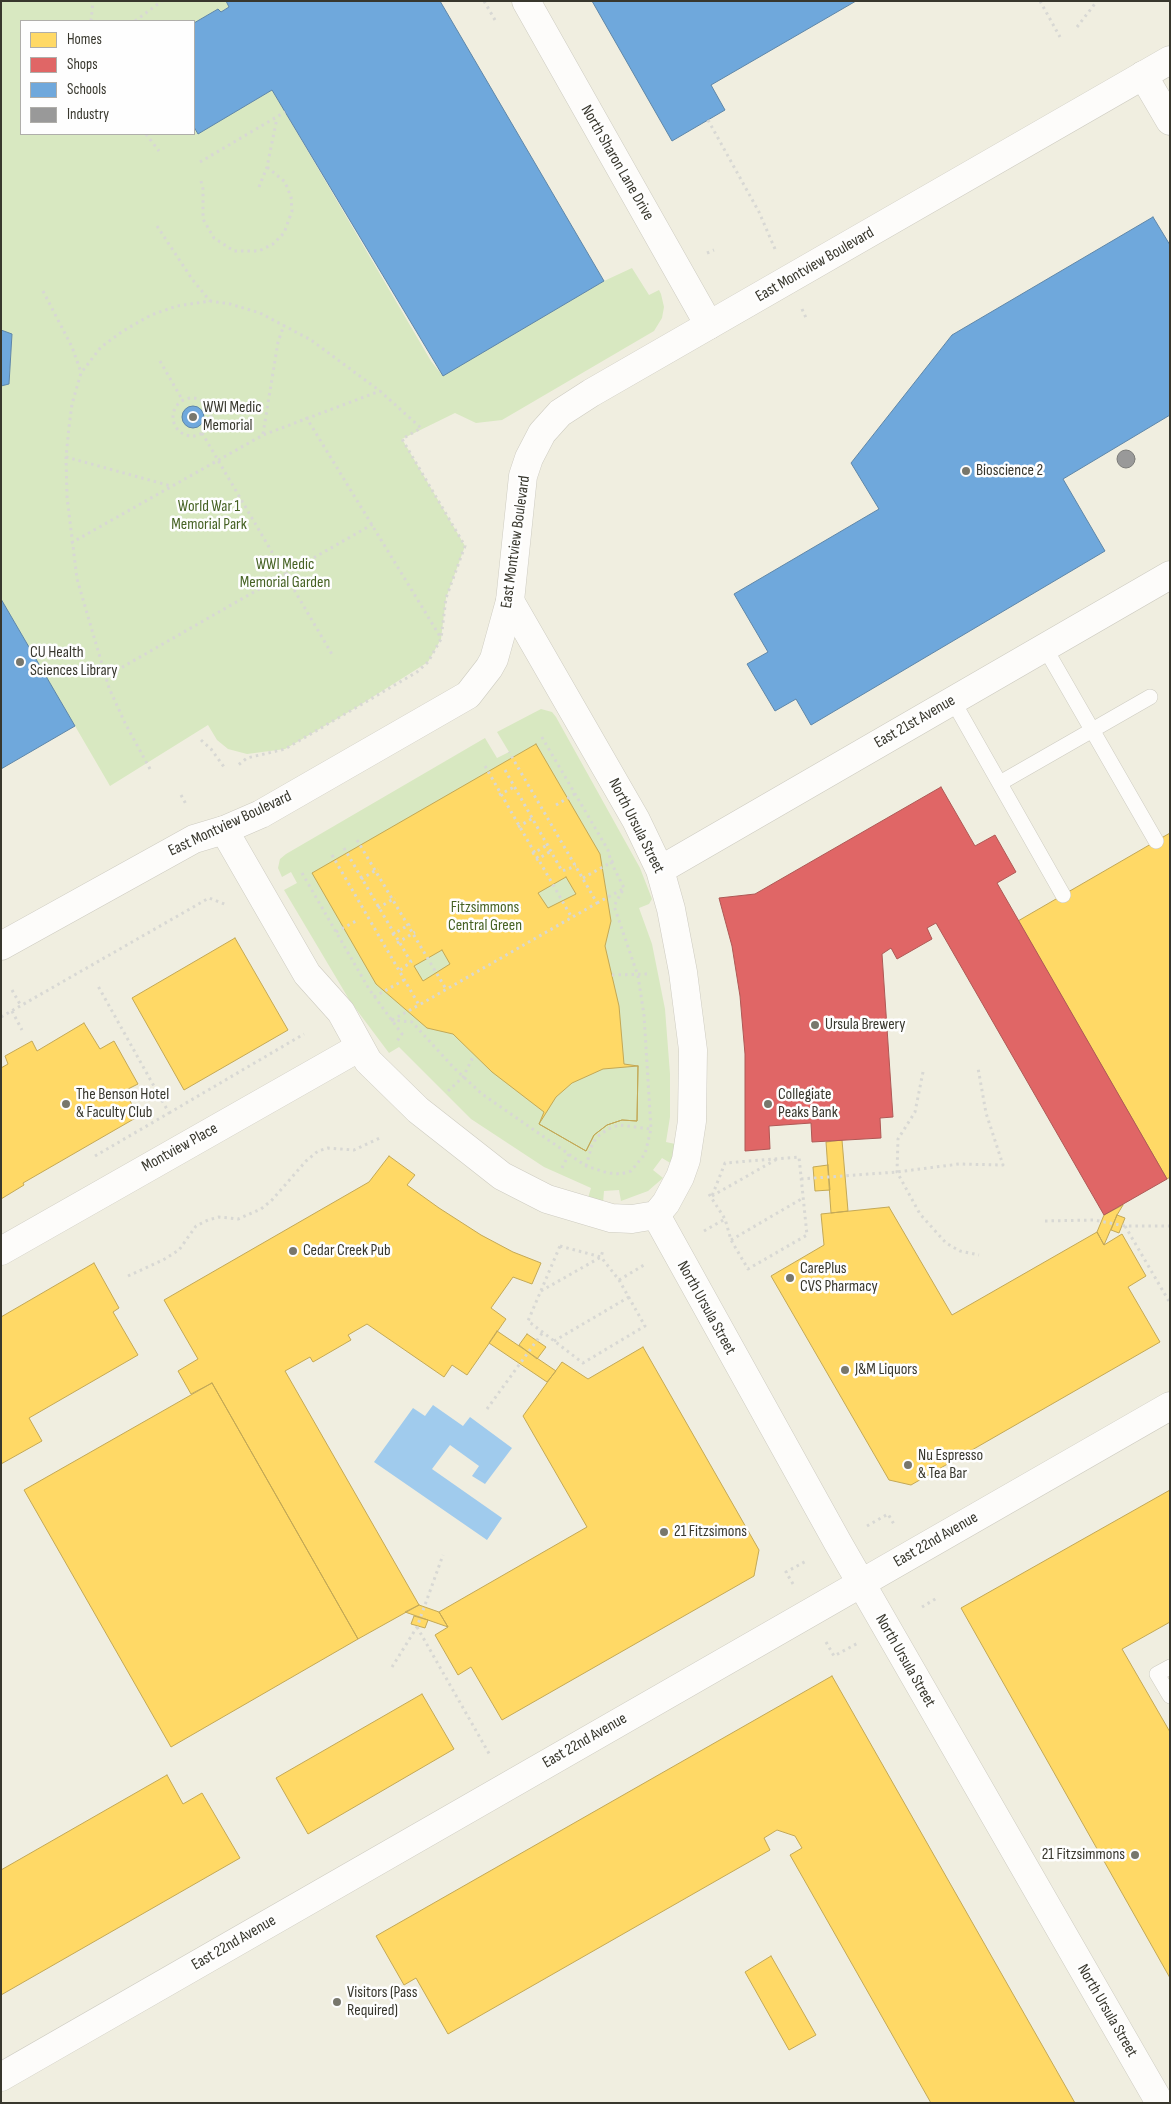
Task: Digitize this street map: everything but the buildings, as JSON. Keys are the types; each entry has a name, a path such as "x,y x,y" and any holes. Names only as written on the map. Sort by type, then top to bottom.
{"street":[{"name":"North Sharon Lane Drive","path":"526,1 709,325"},
{"name":"East Montview Boulevard","path":"1,946 194,839 224,830 261,814 468,695 494,659 510,601 523,476 533,449 542,433 560,413 584,397 1170,60"},
{"path":"1143,75 1170,121"},
{"name":"East 21st Avenue","path":"660,870 1170,575"},
{"name":"North Ursula Street","path":"510,601 636,820 660,870 677,938 693,1050 692,1121 688,1151 680,1177 671,1196 656,1215 861,1583 1160,2103"},
{"path":"224,830 307,974 341,1012 368,1061 392,1087 455,1141 502,1176 547,1199 611,1218 632,1220 656,1215"},
{"name":"Montview Place","path":"1,1251 360,1047"},
{"name":"East 22nd Avenue","path":"1,2077 1170,1406"}],"lane":[{"path":"1045,648 1156,841"},
{"path":"1000,783 1150,698"},
{"path":"953,701 1064,895"},
{"path":"1170,1666 1157,1674 1170,1696"}],"path":[{"path":"91,20 93,1"},
{"path":"136,20 162,1"},
{"path":"1040,1 1060,37"},
{"path":"1077,27 1097,1"},
{"path":"200,162 285,112"},
{"path":"259,187 267,167 277,117"},
{"path":"708,120 759,212"},
{"path":"147,135 159,151"},
{"path":"201,181 203,189 203,219 214,238 234,251 259,250 273,244 284,233 292,211 291,197 285,182 267,167"},
{"path":"157,226 192,279 210,301"},
{"path":"43,291 72,347 81,373"},
{"path":"150,769 125,724 106,677 83,606 71,543 66,456 72,404 81,373 101,348 137,322 177,306 210,301 245,308 284,325 319,345 380,391 421,428 402,439 465,546 446,598 441,639 428,662 417,672 285,749 247,758 238,766"},
{"path":"263,434 278,342 284,325"},
{"path":"160,361 183,401"},
{"path":"71,543 263,434 380,391"},
{"path":"195,398 206,404 210,410 211,421 202,433 188,435 177,428 174,416 183,401 195,398"},
{"path":"306,417 373,524 441,639"},
{"path":"202,433 333,656"},
{"path":"66,456 171,486"},
{"path":"106,677 373,524"},
{"path":"540,734 608,850 611,862 624,888"},
{"path":"201,740 211,749 224,767"},
{"path":"509,752 597,903"},
{"path":"485,766 572,918"},
{"path":"505,770 562,871 576,866"},
{"path":"500,795 515,786"},
{"path":"556,805 575,794"},
{"path":"519,826 533,818"},
{"path":"357,840 446,990"},
{"path":"534,853 548,844"},
{"path":"344,848 411,962 399,971"},
{"path":"537,859 552,851"},
{"path":"332,855 419,1005"},
{"path":"583,878 624,855"},
{"path":"361,879 376,870"},
{"path":"302,873 369,989 402,1034"},
{"path":"391,1020 624,888"},
{"path":"391,1020 412,1022 463,1077 482,1094 586,1166 608,1173 621,1174 631,1171 645,1154 651,1129 645,1026 638,976 628,941 614,906 624,888"},
{"path":"1,1017 209,898 230,906"},
{"path":"378,908 393,899"},
{"path":"336,932 356,921"},
{"path":"393,934 409,925"},
{"path":"398,942 413,933"},
{"path":"612,975 638,976 652,974"},
{"path":"374,996 404,980"},
{"path":"98,986 169,1113"},
{"path":"12,990 22,1006"},
{"path":"12,1011 22,1030"},
{"path":"87,1160 304,1034"},
{"path":"447,1092 463,1077 474,1055"},
{"path":"801,1179 897,1172 959,1164 1002,1165 986,1114 978,1068"},
{"path":"923,1072 915,1112 898,1140 897,1172 920,1214 946,1243 960,1250 979,1255"},
{"path":"586,1166 592,1145 597,1137 608,1129 620,1125 651,1129"},
{"path":"128,1276 163,1260 179,1250 196,1226 219,1217 238,1219 261,1209 272,1200 306,1161 318,1151 328,1148 354,1150 382,1137"},
{"path":"798,1157 801,1179 807,1235 748,1269 731,1240 725,1219 712,1196 724,1163 798,1157"},
{"path":"712,1196 778,1159"},
{"path":"731,1240 803,1198"},
{"path":"1045,1221 1094,1220 1125,1226 1169,1226"},
{"path":"1125,1226 1170,1303"},
{"path":"560,1246 601,1257 619,1280 645,1326 582,1362 528,1321 541,1291 560,1246"},
{"path":"541,1291 601,1257"},
{"path":"554,1341 629,1297"},
{"path":"488,1409 543,1332"},
{"path":"867,1526 888,1514"},
{"path":"392,1667 417,1627 443,1555"},
{"path":"786,1572 814,1557"},
{"path":"922,1607 937,1598"},
{"path":"417,1627 484,1744"},
{"path":"824,1638 834,1656 858,1643"}],"green space":[{"name":"World War 1 Memorial Park","path":"1,1 226,1 229,7 221,12 218,9 195,22 195,20 20,20 20,135 195,135 195,128 198,133 272,90 431,361 442,375 604,281 632,268 649,295 659,290 664,307 662,318 654,331 502,420 476,423 455,413 402,439 465,546 446,598 441,639 428,662 357,707 285,749 247,754 228,749 217,740 208,725 110,786 1,599 1,386 9,384 12,334 1,330"},
{"name":"Fitzsimmons Central Green","path":"541,709 552,712 556,717 640,868 652,899 649,904 639,908 652,944 665,1009 670,1074 670,1117 666,1142 675,1144 672,1164 662,1158 653,1170 663,1178 648,1191 621,1201 619,1190 604,1191 603,1203 588,1198 591,1188 544,1167 471,1119 399,1047 389,1053 350,1001 284,890 297,883 291,872 282,877 278,868 280,859 286,854 485,738 497,758 509,752 497,732"}],"water":[{"path":"433,1405 463,1426 470,1417 512,1448 485,1484 472,1476 479,1466 450,1445 432,1469 502,1518 487,1540 374,1462 413,1408 425,1416"}],"place":[{"name":"WWI Medic Memorial","path":"193,417"},
{"name":"Bioscience 2","path":"966,471"},
{"name":"CU Health Sciences Library","path":"20,662"},
{"name":"Ursula Brewery","path":"815,1025"},
{"name":"The Benson Hotel & Faculty Club","path":"66,1104"},
{"name":"Collegiate Peaks Bank","path":"768,1104"},
{"name":"Cedar Creek Pub","path":"293,1251"},
{"name":"CarePlus CVS Pharmacy","path":"790,1278"},
{"name":"J&M Liquors","path":"845,1370"},
{"name":"Nu Espresso & Tea Bar","path":"908,1465"},
{"name":"21 Fitzsimons","path":"664,1532"},
{"name":"21 Fitzsimmons","path":"1135,1855"},
{"name":"Visitors (Pass Required)","path":"337,2002"}],"park label":[{"name":"WWI Medic Memorial Garden","path":"285,574"}]}
